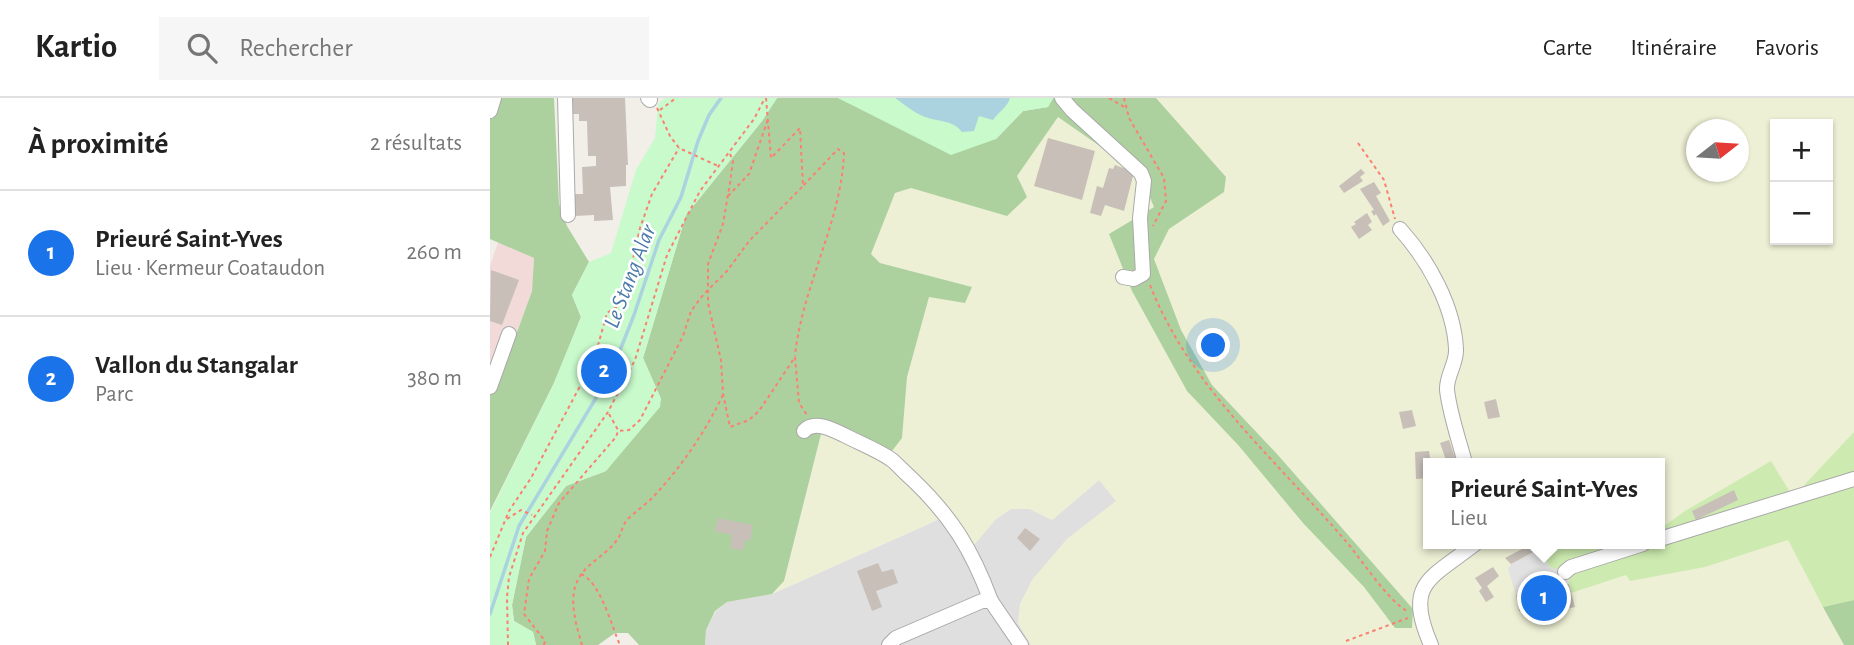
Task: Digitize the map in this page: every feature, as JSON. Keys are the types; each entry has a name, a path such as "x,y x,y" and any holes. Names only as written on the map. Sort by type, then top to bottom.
{"street":[{"path":"490,111 494,98"},
{"path":"565,98 568,215"},
{"path":"1062,98 1141,173 1144,181 1140,218 1143,274 1138,278 1124,277"},
{"path":"1400,229 1416,247 1442,295 1452,325 1456,351 1447,389 1464,458"},
{"path":"490,387 509,334"},
{"path":"810,428 840,433 892,461 923,490 959,531 991,601 1021,645"},
{"path":"1665,537 1854,479"},
{"path":"1431,645 1418,614 1422,588 1469,549"},
{"path":"1565,572 1571,567 1627,549"},
{"path":"889,645 896,638 968,606 991,601"}],"path":[{"path":"676,98 652,103 670,136 679,148 719,167"},
{"path":"766,98 771,158 800,128 803,187"},
{"path":"508,645 506,597 517,546 534,515 608,412 635,359 667,255 701,191 754,119 766,98"},
{"path":"1109,98 1126,107"},
{"path":"1124,98 1129,118 1164,178 1166,201 1160,215"},
{"path":"728,197 749,174 768,118"},
{"path":"1358,143 1384,180 1394,218 1400,229"},
{"path":"490,557 509,511 556,434 594,360 607,313 618,306 652,194 679,148"},
{"path":"618,431 629,430 640,420 683,336 691,311 727,271 750,240 838,149 844,153 838,198 829,233 803,307 795,357 799,403 810,421 810,428"},
{"path":"730,153 733,161 723,224 708,264 708,303 721,360 723,394 730,427 749,420 759,411 795,357"},
{"path":"1144,268 1158,305 1199,376 1223,407 1341,535 1394,601 1401,608 1418,614"},
{"path":"582,645 573,604 575,588 582,574 617,540 625,522 654,497 692,449 712,419 723,394"},
{"path":"544,645 545,640 524,614 529,579 545,551 547,531 559,503 616,438 618,431 608,412"},
{"path":"506,519 521,510 534,515"},
{"path":"582,574 589,578 597,589 620,645"},
{"path":"1346,641 1418,614"}],"shaded area":[{"path":"498,242 534,258 532,291 508,357 490,395 490,266"},
{"path":"1099,480 1117,501 1067,539 1018,622 1031,645 705,645 706,630 716,611 727,602 772,594 951,514 974,544 996,519 1011,509 1030,509 1052,520"},
{"path":"1539,549 1550,567 1567,573 1569,584 1516,595 1508,569 1511,564"}],"green space":[{"path":"490,98 554,98 559,204 567,226 589,262 572,295 581,317 554,383 490,511 490,395 508,357 532,291 534,258 490,239"},
{"path":"665,98 777,98 762,121 686,215 643,358 661,399 660,407 606,471 566,486 526,537 512,605 514,621 533,632 536,645 490,645 490,513 554,383 581,317 572,295 589,262 611,253 636,170 655,138 658,104"},
{"path":"777,98 838,98 853,105 996,139 1023,111 1048,107 1053,98 1156,98 1226,177 1224,192 1169,229 1154,259 1181,330 1212,385 1277,454 1413,609 1412,628 1395,628 1364,587 1303,523 1239,446 1187,391 1132,291 1109,234 1154,207 1140,174 1058,117 1017,176 1027,197 1007,216 911,188 895,193 871,254 880,263 972,287 965,303 929,297 907,377 902,438 889,455 822,430 784,581 772,594 727,602 715,611 706,630 705,645 639,645 628,633 615,633 598,645 536,645 533,632 514,621 512,605 526,537 566,486 606,471 661,399 643,358 686,215 762,121"},
{"path":"838,98 1053,98 1048,107 1023,111 996,139 951,155"},
{"path":"1156,98 1854,98 1854,645 1031,645 1018,623 1020,604 1032,580 1067,539 1116,501 1099,480 1052,520 1030,509 1011,509 996,519 974,545 950,514 772,594 784,581 822,429 902,438 907,377 929,296 964,303 972,287 880,263 870,254 895,193 911,188 1007,215 1017,176 1058,117 1140,173 1226,177"},
{"path":"1854,432 1854,600 1823,607 1788,540 1705,567 1630,581 1626,575 1571,593 1567,573 1550,567 1539,549 1665,549 1665,525 1771,461 1793,497"},
{"path":"1854,600 1854,645 1844,645 1823,607"}],"water":[{"path":"895,98 1010,98 993,120 979,116 974,131 962,132 950,123 921,115"}],"building":[{"path":"571,98 625,98 628,165 626,186 610,187 613,220 594,221 594,215 575,216 574,194 583,194 582,167 596,166 596,156 588,156 587,121 579,121 579,114 572,114"},
{"path":"1048,138 1095,151 1082,200 1034,186"},
{"path":"1115,165 1134,172 1124,211 1105,205 1101,216 1090,213 1097,186 1103,188 1109,168 1113,169"},
{"path":"1361,169 1365,173 1360,177 1363,181 1344,193 1339,186"},
{"path":"1374,182 1381,193 1376,196 1390,221 1383,226 1376,214 1374,216 1371,211 1374,210 1360,189"},
{"path":"1367,213 1372,222 1368,225 1372,230 1359,239 1351,227"},
{"path":"491,270 519,280 502,325 490,321"},
{"path":"1496,399 1500,417 1488,419 1484,402"},
{"path":"1412,410 1416,426 1403,429 1399,412"},
{"path":"1449,440 1455,458 1445,458 1440,443"},
{"path":"1429,451 1430,458 1423,458 1423,478 1416,479 1415,452"},
{"path":"1734,490 1738,500 1696,520 1692,511"},
{"path":"718,518 753,525 750,541 745,540 743,550 730,548 732,535 715,531"},
{"path":"1025,528 1040,539 1030,551 1017,538"},
{"path":"1522,549 1539,549 1511,564 1505,558"},
{"path":"878,563 882,572 893,569 898,583 876,591 882,607 872,611 857,571"},
{"path":"1493,567 1499,576 1487,586 1494,597 1486,602 1479,591 1482,588 1475,578"},
{"path":"1569,584 1575,607 1558,611 1556,602 1519,611 1516,595"}],"waterway":[{"name":"Le Stang Alar","path":"490,614 519,526 611,373 659,240 681,197 698,141 709,115 721,98"}],"place":[{"name":"Vallon du Stangalar","path":"604,371"},
{"name":"Prieuré Saint-Yves","path":"1544,598"}]}
